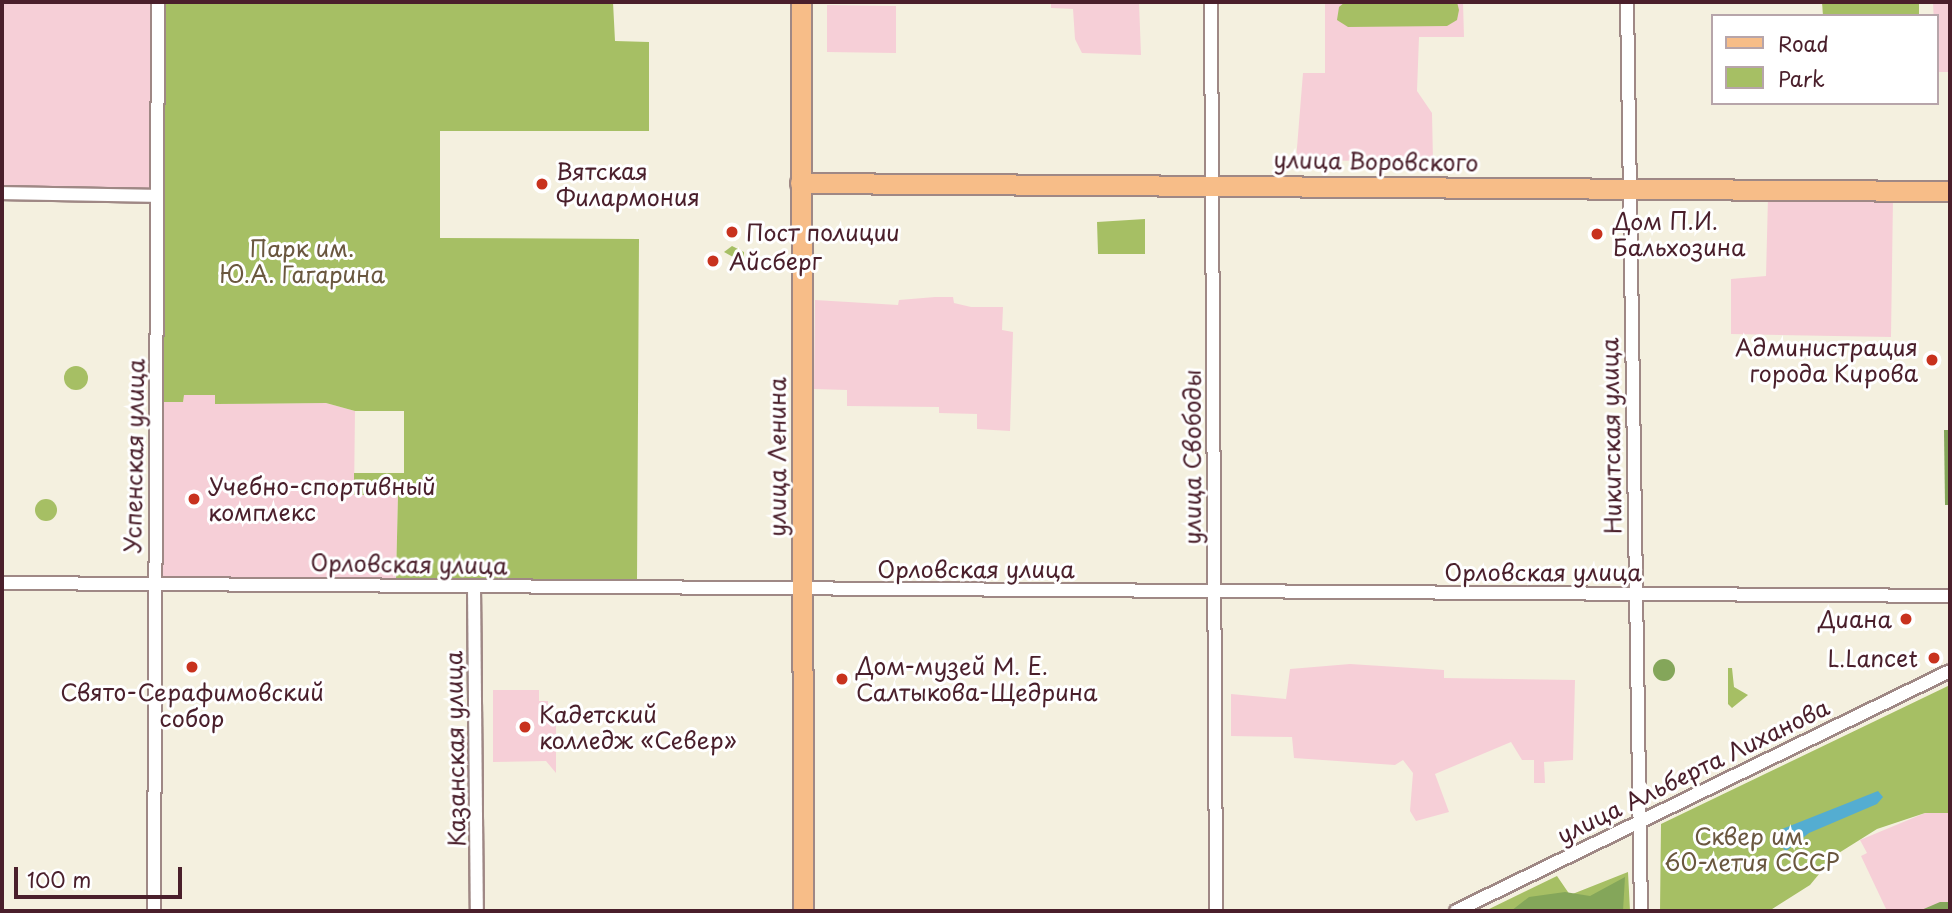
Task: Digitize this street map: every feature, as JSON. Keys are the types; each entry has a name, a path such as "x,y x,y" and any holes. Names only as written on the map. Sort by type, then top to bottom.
{"main road":[{"name":"улица Ленина","path":"801,2 803,911"},
{"name":"улица Воровского","path":"800,183 1212,183 1950,191"}],"street":[{"name":"Успенская улица","path":"153,911 158,2"},
{"name":"улица Свободы","path":"1211,2 1216,911"},
{"name":"Никитская улица","path":"1627,2 1641,911"},
{"path":"2,193 157,196"},
{"name":"Орловская улица","path":"2,583 1950,596"},
{"name":"Казанская улица","path":"474,586 477,911"},
{"name":"улица Альберта Лиханова","path":"1456,911 1950,671"}],"shaded area":[{"path":"2,2 150,2 150,188 2,187"},
{"path":"1051,2 1139,2 1141,55 1082,53 1075,39 1073,9 1051,8"},
{"path":"1325,2 1463,2 1464,37 1419,37 1417,91 1432,113 1433,162 1296,160 1303,73 1325,73"},
{"path":"1933,2 1950,2 1950,72 1938,72 1938,14 1934,14"},
{"path":"827,5 896,6 896,53 827,52"},
{"path":"1768,197 1893,198 1891,337 1731,334 1731,279 1766,276"},
{"path":"953,297 954,303 971,307 1003,307 1002,330 1013,332 1010,431 977,429 977,414 939,413 939,407 847,406 847,390 814,389 815,300 898,305 899,300"},
{"path":"183,395 215,395 216,404 326,403 355,411 354,495 398,495 396,580 169,580 163,576 159,571 161,402 183,402"},
{"path":"1350,664 1444,670 1444,678 1575,680 1573,760 1544,762 1545,783 1534,783 1534,760 1522,760 1511,742 1435,774 1449,812 1416,821 1410,811 1413,773 1403,760 1395,765 1294,758 1292,737 1231,736 1231,694 1286,699 1290,669"},
{"path":"493,690 539,690 539,701 548,701 548,717 556,717 556,773 546,761 493,762"},
{"path":"1925,813 1950,813 1950,911 1887,911 1861,856 1867,853 1860,840"}],"green space":[{"name":"Парк им. Ю.А. Гагарина","path":"163,2 613,2 615,41 649,42 649,131 440,131 440,238 639,239 637,582 396,580 398,495 354,495 354,473 404,473 404,411 355,411 326,403 215,404 215,395 184,395 183,402 161,402"},
{"path":"1345,2 1457,2 1459,10 1457,20 1447,26 1348,27 1337,20 1339,7"},
{"path":"1822,2 1919,2 1919,14 1823,14"},
{"path":"1145,219 1145,254 1098,254 1097,222"},
{"path":"732,246 744,252 744,263 724,252"},
{"path":"76,366 85,369 88,378 85,387 76,390 67,387 64,378 67,369"},
{"path":"1944,430 1950,430 1950,505 1945,505"},
{"path":"46,499 54,502 57,510 54,518 46,521 38,518 35,510 38,502"},
{"path":"1664,659 1672,662 1675,670 1672,678 1664,681 1656,678 1653,670 1656,662"},
{"path":"1728,668 1732,668 1734,687 1748,695 1732,708 1728,704"},
{"name":"Сквер им. 60-летия СССР","path":"1950,685 1950,813 1925,813 1877,829 1834,856 1810,885 1769,911 1660,911 1661,824"},
{"path":"1628,872 1630,911 1485,911 1557,876 1570,895"},
{"path":"1625,877 1623,911 1511,911 1529,897 1565,892 1590,896"},
{"path":"1940,902 1950,902 1950,911 1919,911"}],"water":[{"path":"1878,791 1883,797 1877,804 1809,833 1786,851 1776,841 1782,829"}],"place":[{"name":"Вятская Филармония","path":"542,184"},
{"name":"Пост полиции","path":"732,232"},
{"name":"Дом П.И. Бальхозина","path":"1597,234"},
{"name":"Айсберг","path":"713,261"},
{"name":"Администрация города Кирова","path":"1932,360"},
{"name":"Учебно-спортивный комплекс","path":"194,499"},
{"name":"Диана","path":"1906,619"},
{"name":"L.Lancet","path":"1934,658"},
{"name":"Свято-Серафимовский собор","path":"192,667"},
{"name":"Дом-музей М. Е. Салтыкова-Щедрина","path":"842,679"},
{"name":"Кадетский колледж «Север»","path":"525,727"}]}
